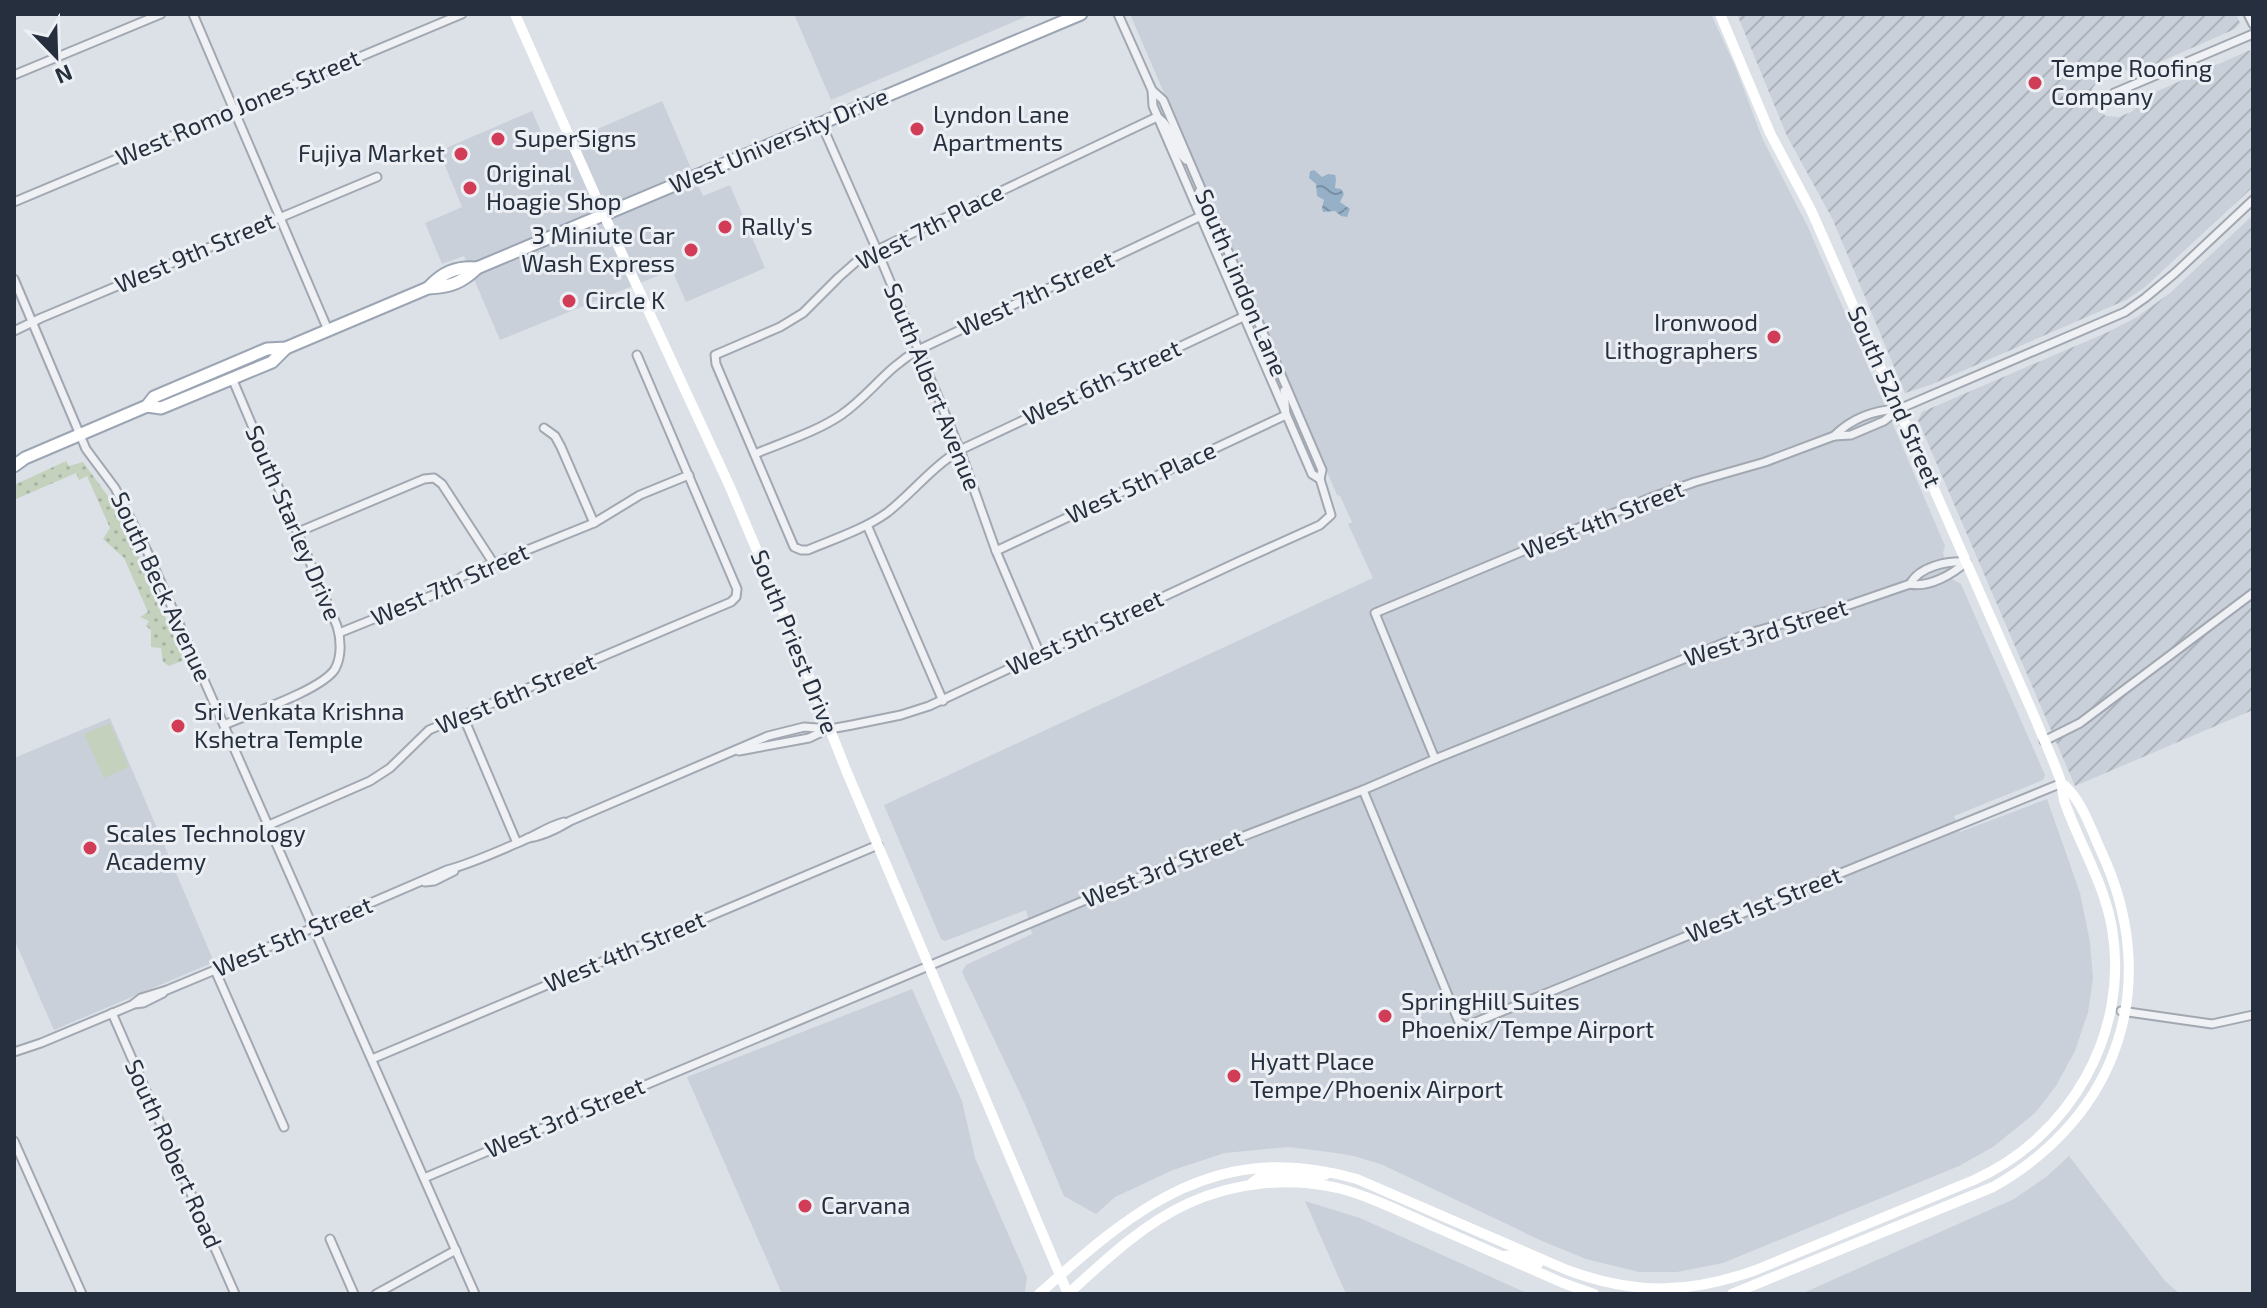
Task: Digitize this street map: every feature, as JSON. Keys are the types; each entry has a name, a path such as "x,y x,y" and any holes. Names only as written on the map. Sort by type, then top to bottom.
{"main road":[{"name":"South Priest Drive","path":"515,14 730,487 1068,1294"},
{"name":"West University Drive","path":"14,466 20,458 147,406 154,397 267,349 286,348 428,288 447,287 465,279 477,268 1081,14"},
{"name":"South 52nd Street","path":"1720,14 1770,133 1811,210 2062,783"},
{"name":"West University Drive","path":"147,406 161,408 272,362 286,348"},
{"path":"1039,1294 1124,1223 1155,1202 1188,1186 1246,1169 1298,1166 1333,1172 1384,1189 1617,1290 1667,1289 1719,1282 1756,1270 1974,1180 1997,1168 2039,1138 2075,1095 2100,1049 2111,1009 2115,972 2111,925 2101,888 2063,799 2062,783"},
{"path":"1732,1294 1993,1187 2023,1170 2048,1149 2084,1110 2112,1059 2125,1011 2129,945 2119,893 2074,793 2062,783"},
{"path":"1250,1184 1261,1176 1322,1176 1333,1172"},
{"path":"1068,1294 1124,1246 1173,1211 1211,1194 1250,1184 1293,1183 1338,1188 1382,1204 1594,1294"},
{"path":"1502,1257 1515,1255 1544,1266 1558,1265"}],"street":[{"path":"14,75 161,14"},
{"path":"193,14 328,330"},
{"name":"West Romo Jones Street","path":"14,202 462,14"},
{"name":"South Lindon Lane","path":"1118,14 1152,90 1157,117 1243,317 1312,474 1320,479"},
{"path":"2248,14 2253,24"},
{"path":"2114,93 2253,34"},
{"name":"South Lindon Lane","path":"1152,90 1163,100 1322,470 1320,479 1331,515"},
{"path":"1157,117 1165,122 1180,155 1188,161"},
{"name":"West 7th Place","path":"715,355 780,327 803,313 856,262 877,250 1157,117"},
{"name":"South Albert Avenue","path":"821,123 960,450 996,551 1040,654"},
{"name":"West 9th Street","path":"14,331 377,177"},
{"path":"1199,186 1201,216"},
{"name":"West 4th Street","path":"1435,759 1375,613 1650,498 1789,454 1834,436 1851,435 1884,421 1899,409 2125,312 2175,273 2253,200"},
{"name":"West 7th Street","path":"755,454 838,417 856,404 900,360 918,350 1201,216"},
{"name":"South Beck Avenue","path":"14,279 80,434 129,511 475,1294"},
{"path":"1241,284 1243,317"},
{"name":"West 6th Street","path":"801,550 808,550 867,525 885,514 941,461 960,450 1243,317"},
{"name":"South Priest Drive","path":"637,355 737,589 736,597 731,602"},
{"name":"South Priest Drive","path":"715,355 716,364 794,547 801,550"},
{"name":"South Starley Drive","path":"224,725 318,684 335,669 340,652 339,633 232,378"},
{"path":"1283,380 1286,415"},
{"name":"West 5th Place","path":"996,551 1286,415"},
{"path":"544,428 555,436 561,447 594,523"},
{"name":"West 7th Street","path":"339,633 438,593 463,576 594,523 629,501 689,475"},
{"path":"298,532 424,479 434,478 442,484 494,564"},
{"name":"West 5th Street","path":"14,1055 733,753 809,738 830,729 901,715 943,701 1320,525 1331,515"},
{"path":"867,525 943,701"},
{"name":"West 3rd Street","path":"424,1178 1169,865 1363,790 1746,634 1910,584 1919,586 1955,572 1966,562"},
{"path":"2044,741 2080,723 2253,593"},
{"name":"West 6th Street","path":"269,825 370,781 400,759 429,730 731,602"},
{"path":"463,716 517,843"},
{"name":"West 1st Street","path":"1363,790 1459,1022 1466,1026 2062,783"},
{"name":"West 4th Street","path":"372,1059 878,845"},
{"path":"215,970 284,1127"},
{"path":"2111,1009 2212,1024 2253,1015"},
{"name":"South Robert Road","path":"112,1013 235,1294"},
{"path":"14,1141 82,1294"},
{"path":"330,1239 354,1294"},
{"path":"376,1294 456,1250"}],"shaded area":[{"path":"794,14 1032,14 831,100"},
{"path":"1130,14 1711,14 1763,140 1808,227 1945,546 1943,553 1952,579 1961,584 2045,775 2043,780 1954,816 1960,832 2047,799 2080,893 2090,942 2093,979 2088,1012 2075,1051 2056,1086 2035,1113 1993,1147 1959,1166 1723,1263 1677,1272 1639,1272 1586,1259 1383,1165 1329,1152 1288,1147 1225,1153 1173,1170 1115,1197 1096,1214 1064,1196 1025,1104 962,972 966,965 1032,934 1026,910 945,941 941,939 884,805 1373,578 1348,524 1352,522 1337,495"},
{"path":"1737,14 2236,14 2240,23 2235,29 2137,72 2119,69 2104,72 2092,89 2092,100 2097,110 2106,116 2119,117 2131,112 2151,94 2250,50 2253,57 2253,187 2144,288 2126,300 1905,393 1833,220 1787,136"},
{"path":"662,101 703,196 730,185 765,268 686,302 672,270 500,340 464,256 442,264 425,223 462,207 439,151 532,111 549,150"},
{"path":"2253,215 2253,710 2075,786 1918,420 1922,412 2137,317 2170,293"},
{"name":"Scales Technology Academy","path":"110,718 214,962 54,1030 14,939 14,758"},
{"path":"912,989 962,1101 975,1158 1027,1277 1025,1292 782,1294 687,1077"},
{"path":"2069,1156 2165,1281 2180,1294 1801,1294 2014,1199"},
{"path":"1305,1201 1360,1218 1529,1294 1346,1294"}],"green space":[{"path":"66,461 69,466 83,462 118,510 184,660 169,666 163,662 161,648 151,647 151,630 146,626 149,621 140,617 148,612 124,558 103,539 110,528 87,476 79,480 76,473 14,500 14,485"},
{"path":"110,723 129,767 104,778 84,734"}],"water":[{"path":"1314,170 1322,177 1335,175 1335,188 1341,189 1344,194 1340,202 1350,209 1347,217 1335,211 1323,212 1324,200 1317,196 1316,184 1309,178"}],"place":[{"name":"Tempe Roofing Company","path":"2035,83"},
{"name":"Lyndon Lane Apartments","path":"917,129"},
{"name":"SuperSigns","path":"498,139"},
{"name":"Fujiya Market","path":"461,154"},
{"name":"Original Hoagie Shop","path":"470,188"},
{"name":"Rally's","path":"725,227"},
{"name":"3 Miniute Car Wash Express","path":"691,250"},
{"name":"Circle K","path":"569,301"},
{"name":"Ironwood Lithographers","path":"1774,337"},
{"name":"Sri Venkata Krishna Kshetra Temple","path":"178,726"},
{"name":"Scales Technology Academy","path":"90,848"},
{"name":"SpringHill Suites Phoenix/Tempe Airport","path":"1385,1016"},
{"name":"Hyatt Place Tempe/Phoenix Airport","path":"1234,1076"},
{"name":"Carvana","path":"805,1206"}]}
